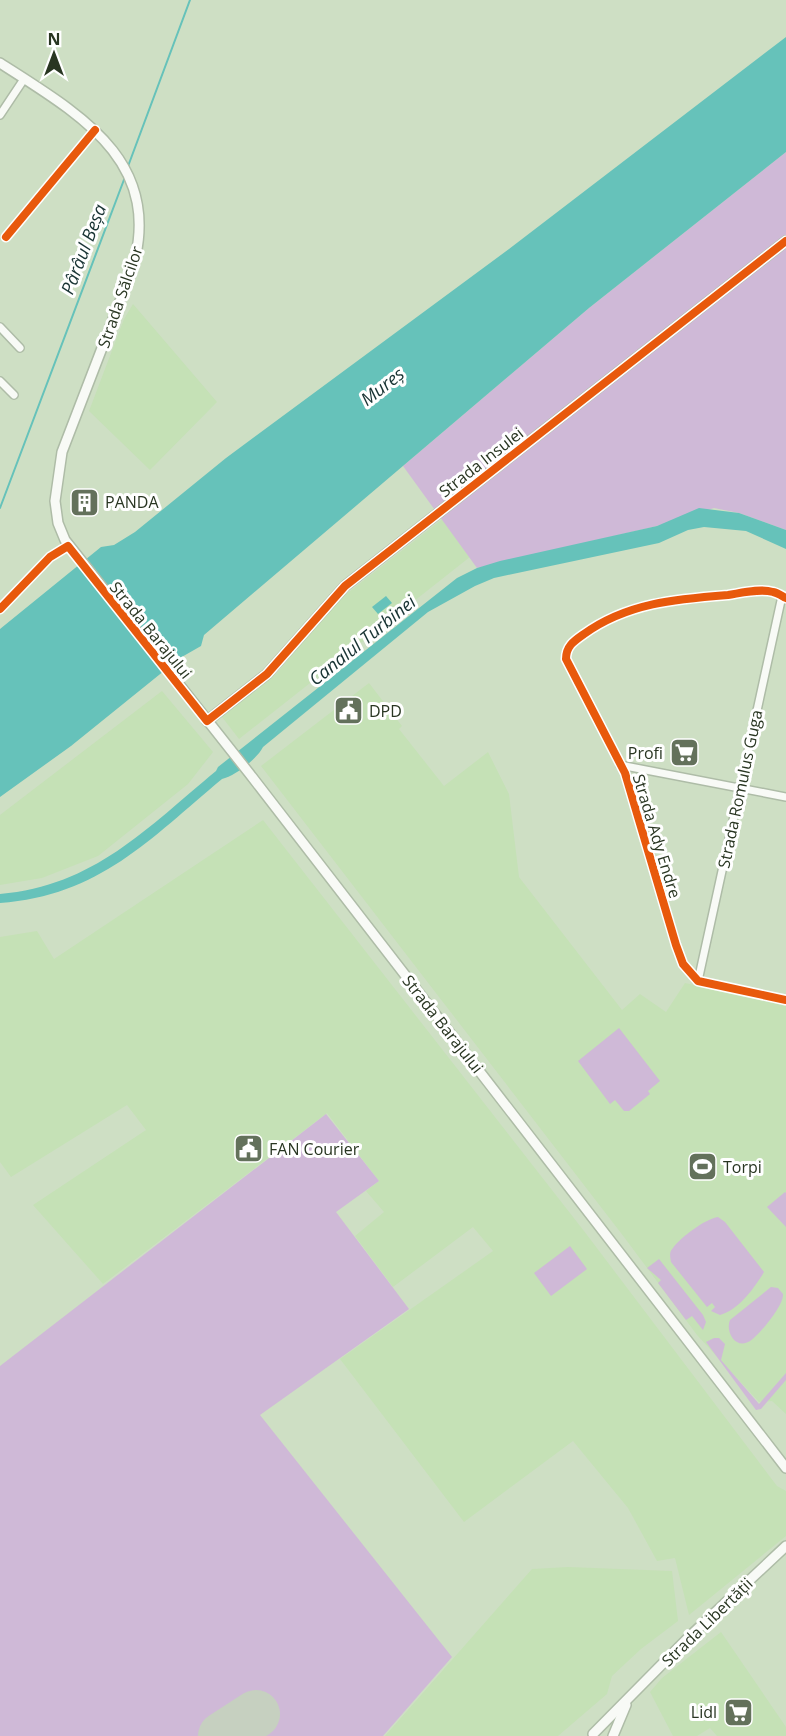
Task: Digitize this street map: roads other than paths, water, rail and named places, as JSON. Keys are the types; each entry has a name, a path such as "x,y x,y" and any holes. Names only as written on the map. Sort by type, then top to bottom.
{"main road":[{"name":"Strada Sălcilor","path":"0,63 95,130 116,154 136,198 141,229 139,248 62,452 56,476 56,512 68,546 74,555"},
{"name":"Strada Insulei","path":"207,721 267,674 345,586 786,241"},
{"name":"Strada Barajului","path":"74,555 248,772 786,1468"},
{"name":"Strada Libertății","path":"590,1735 629,1699 688,1637 786,1546"},
{"name":"Strada Libertății","path":"613,1736 629,1699"},
{"path":"590,1735 604,1736"}],"street":[{"path":"0,115 24,79"},
{"path":"6,237 95,130"},
{"path":"0,327 20,348"},
{"path":"0,381 14,395"},
{"path":"0,609 50,557 68,546"},
{"name":"Strada Ady Endre","path":"698,981 683,964 620,765 567,664 567,650 572,643 612,616 656,603 766,591 784,597"},
{"name":"Strada Romulus Guga","path":"698,981 784,597"},
{"path":"620,765 786,797"},
{"path":"698,981 786,1000"}],"water":[{"name":"Mureș","path":"786,37 786,152 589,308 204,635 201,646 180,658 71,746 0,797 0,629 101,547 114,545 135,532 226,458 509,249"},
{"name":"Canalul Turbinei","path":"699,508 739,513 786,530 786,549 746,531 704,527 688,530 659,543 494,578 475,586 428,612 263,747 245,766 222,779 171,823 121,861 95,877 66,889 35,898 0,903 0,894 33,889 64,879 91,867 117,851 142,833 218,767 457,578 477,568 500,561 657,526"},
{"path":"386,596 392,603 378,614 372,607"}],"waterway":[{"name":"Pârâul Beșa","path":"127,169 190,0"},
{"name":"Pârâul Beșa","path":"0,508 125,177"}],"place":[{"name":"PANDA","path":"84,502"},
{"name":"DPD","path":"348,711"},
{"name":"Profi","path":"684,753"},
{"name":"FAN Courier","path":"248,1149"},
{"name":"Torpi","path":"702,1167"},
{"name":"Lidl","path":"738,1712"}]}
